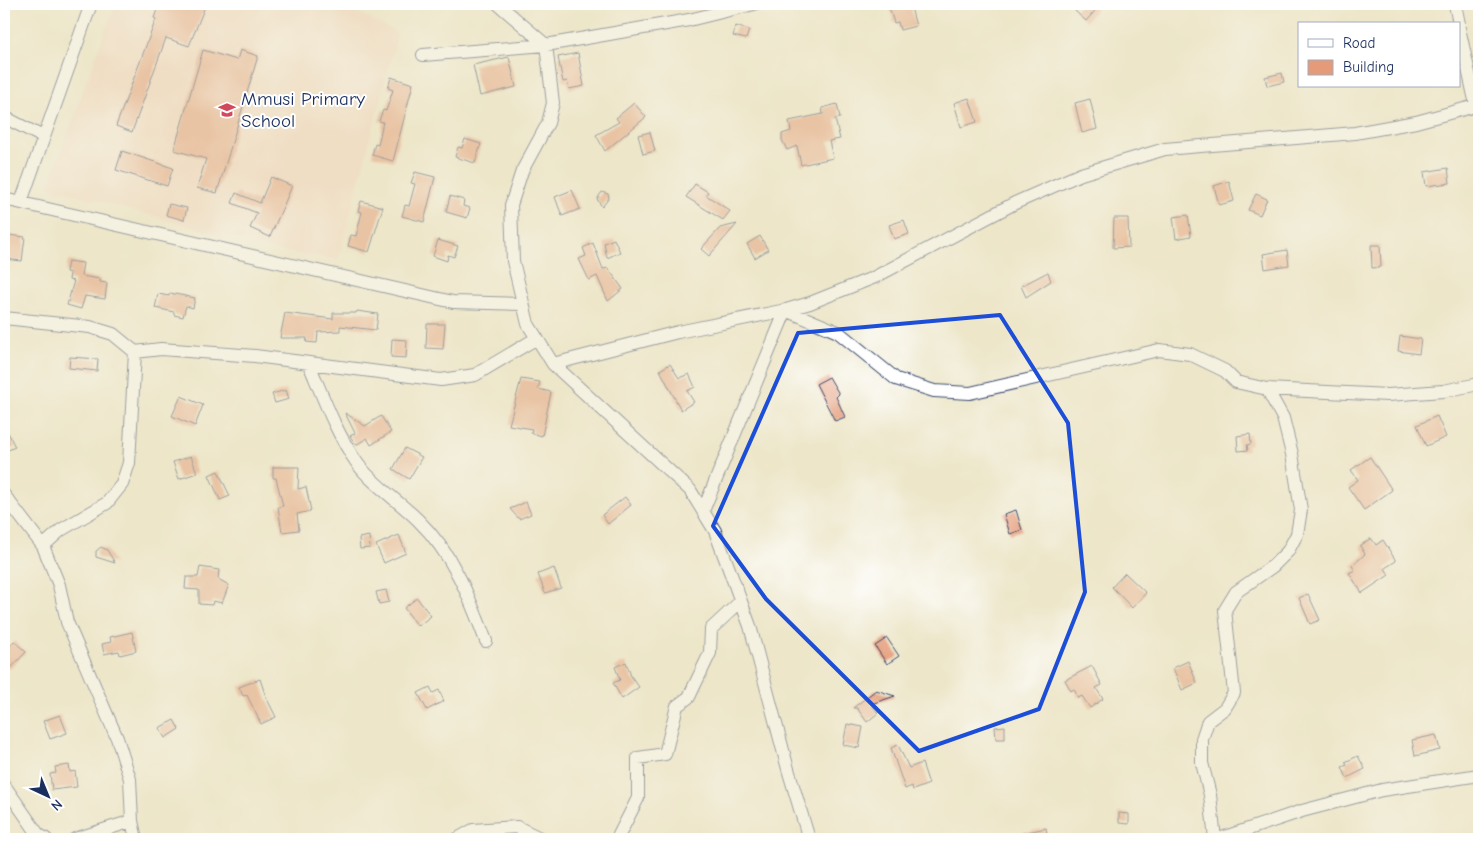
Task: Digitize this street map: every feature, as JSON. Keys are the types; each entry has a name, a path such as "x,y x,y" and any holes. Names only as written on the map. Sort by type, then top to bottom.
{"street":[{"path":"21,202 91,4"},
{"path":"498,4 546,45 554,103 548,123 522,171 510,205 513,261 528,324 553,364 690,490 715,531 750,626 809,839"},
{"path":"424,55 546,45 690,20 754,4"},
{"path":"1455,4 1458,22"},
{"path":"553,364 678,332 786,310 875,277 1015,203 1073,178 1165,149 1355,133 1416,122 1478,105 1460,32"},
{"path":"4,117 43,137"},
{"path":"4,199 453,302 522,304"},
{"path":"786,310 838,332 896,379 934,391 970,393 1159,350 1190,354 1225,371 1236,382 1267,389 1388,395 1443,392 1479,384"},
{"path":"703,511 786,310"},
{"path":"4,318 90,327 113,334 135,352 161,349 188,350 441,380 475,375 537,338"},
{"path":"42,546 61,530 107,503 122,484 129,464 135,352"},
{"path":"309,364 339,431 357,463 419,521 446,552 465,586 486,641"},
{"path":"1267,389 1283,418 1292,454 1300,510 1297,534 1288,551 1273,566 1236,592 1225,610 1234,692 1225,708 1208,721 1202,739 1202,763 1210,795 1217,839 1302,811 1382,790 1479,775"},
{"path":"4,496 42,546 59,585 67,622 117,738 130,778 132,821 136,839"},
{"path":"618,839 638,798 638,758 665,754 677,706 689,698 710,653 711,628 741,601"},
{"path":"4,785 38,834 46,839"},
{"path":"75,839 132,821"},
{"path":"457,839 473,830 517,827 542,839"}],"highlighted area":[{"path":"1000,315 1068,423 1085,592 1039,709 919,751 766,599 713,526 798,333"}],"shaded area":[{"name":"Mmusi Primary School","path":"115,4 341,4 398,33 338,260 275,250 48,187"}],"building":[{"path":"159,4 206,4 189,46 166,38 132,132 116,126 156,19 154,18"},
{"path":"893,4 910,4 916,26 900,30 898,22 894,23 889,7 894,6"},
{"path":"1081,4 1101,4 1086,21 1075,11"},
{"path":"736,26 749,30 746,39 733,36"},
{"path":"203,50 237,60 240,50 258,56 217,193 197,188 206,159 174,150"},
{"path":"578,53 584,86 569,89 567,81 563,82 558,57"},
{"path":"509,57 516,87 480,96 473,65"},
{"path":"1282,73 1284,82 1267,86 1265,77"},
{"path":"391,77 413,84 393,161 372,155 375,144 378,145 383,122 379,121 383,110 386,111 393,90 388,88"},
{"path":"969,98 977,122 961,127 954,103"},
{"path":"1090,99 1097,129 1082,133 1075,103"},
{"path":"634,103 646,117 605,151 596,135 619,122 616,118"},
{"path":"837,104 840,118 835,119 840,139 829,141 833,158 801,165 797,146 787,150 782,140 782,134 791,131 789,121 823,114 822,108"},
{"path":"650,132 655,151 643,154 638,135"},
{"path":"465,139 481,144 475,163 455,157 458,147 462,148"},
{"path":"122,151 173,168 167,186 116,170"},
{"path":"1448,168 1450,183 1426,186 1424,172"},
{"path":"415,172 435,177 424,222 402,216 405,205 409,206 415,184 411,183"},
{"path":"271,177 292,186 270,237 250,228 257,213 232,203 236,193 260,203"},
{"path":"1229,181 1234,201 1219,205 1214,186"},
{"path":"695,184 708,192 706,195 730,211 723,220 686,197"},
{"path":"572,190 580,209 562,216 555,197"},
{"path":"602,192 608,194 609,198 602,207 597,199"},
{"path":"1256,194 1267,199 1260,215 1248,210"},
{"path":"450,196 464,200 463,206 470,208 467,218 446,212"},
{"path":"361,201 383,207 369,252 348,246 351,235 356,236 362,212 358,211"},
{"path":"169,204 187,208 184,220 166,215"},
{"path":"1188,215 1191,236 1176,239 1173,217"},
{"path":"1114,218 1128,218 1129,247 1113,248"},
{"path":"904,220 909,234 894,239 889,225"},
{"path":"737,224 709,256 701,249 720,228"},
{"path":"8,235 25,237 22,261 5,259"},
{"path":"760,236 768,250 755,258 747,244"},
{"path":"614,239 620,252 607,258 604,243"},
{"path":"438,240 458,246 454,257 448,255 447,261 433,256"},
{"path":"593,243 603,269 608,268 623,289 608,301 597,276 589,280 579,259 586,256 583,248"},
{"path":"1371,245 1380,245 1381,267 1372,268"},
{"path":"1287,250 1289,265 1265,269 1263,254"},
{"path":"68,261 83,263 81,276 100,279 100,282 107,283 105,299 85,296 81,309 67,305 74,281 69,280 70,273 66,272"},
{"path":"1048,272 1051,281 1026,297 1021,286"},
{"path":"170,293 195,298 193,308 186,306 183,317 174,315 174,312 155,308 158,294 169,296"},
{"path":"357,311 378,314 376,330 340,326 340,331 318,332 317,343 306,342 307,338 280,338 285,313 333,319 333,313 356,313"},
{"path":"427,324 445,324 443,349 426,348"},
{"path":"1400,336 1421,339 1419,354 1398,351"},
{"path":"392,339 407,340 406,358 391,357"},
{"path":"70,357 98,359 97,371 69,368"},
{"path":"670,364 679,378 689,374 695,387 687,391 694,402 681,410 660,370"},
{"path":"829,377 839,394 836,397 845,417 835,421 816,384"},
{"path":"521,379 540,382 538,389 551,392 542,436 531,433 532,429 509,425"},
{"path":"286,390 289,399 275,403 272,394"},
{"path":"181,396 203,405 195,426 172,416"},
{"path":"345,413 365,426 381,416 391,432 371,445 367,438 356,445 350,436 355,433"},
{"path":"1437,416 1446,437 1426,446 1417,425"},
{"path":"4,424 15,447 4,452"},
{"path":"1250,434 1251,444 1247,445 1248,450 1238,451 1237,436"},
{"path":"405,448 422,457 409,479 393,469"},
{"path":"191,456 197,473 179,479 173,462"},
{"path":"1370,457 1392,490 1364,510 1348,487 1358,480 1351,470"},
{"path":"273,467 299,467 298,489 306,487 311,511 297,514 299,530 282,532 278,507 283,506 276,478 273,478"},
{"path":"218,471 230,496 220,500 209,475"},
{"path":"625,497 631,505 608,524 602,515"},
{"path":"526,502 531,514 519,519 510,509"},
{"path":"1016,510 1022,530 1010,534 1004,514"},
{"path":"399,535 406,553 384,563 376,545"},
{"path":"369,536 370,548 360,549 359,538"},
{"path":"1371,538 1376,545 1383,540 1396,561 1385,568 1389,575 1362,593 1349,573 1355,570 1352,566 1365,554 1360,546"},
{"path":"101,547 107,550 115,563 96,557 96,551"},
{"path":"200,567 219,570 218,579 229,585 222,603 213,601 212,605 199,604 199,590 185,589 186,577 198,577"},
{"path":"554,568 561,588 545,593 538,574"},
{"path":"1125,573 1146,593 1132,608 1112,587"},
{"path":"386,590 389,602 379,604 376,592"},
{"path":"1308,594 1320,620 1310,624 1299,598"},
{"path":"417,598 431,616 418,626 404,608"},
{"path":"132,632 136,651 120,655 119,651 104,654 102,644 111,642 110,637"},
{"path":"887,638 899,656 887,664 875,646"},
{"path":"4,641 10,646 14,641 26,652 10,669 4,663"},
{"path":"1188,661 1197,683 1182,690 1173,668"},
{"path":"626,662 631,676 639,687 622,699 613,683 620,680 615,667"},
{"path":"1092,666 1102,685 1096,688 1103,699 1090,708 1082,696 1078,698 1074,689 1071,691 1065,680"},
{"path":"260,679 276,717 261,724 247,695 243,696 239,687"},
{"path":"430,687 433,693 439,690 444,701 427,710 418,693"},
{"path":"876,690 895,696 871,704 878,713 867,722 857,708 853,708"},
{"path":"60,715 67,733 50,739 43,721"},
{"path":"174,720 179,729 165,738 159,728"},
{"path":"847,724 863,727 859,748 843,745"},
{"path":"1005,726 1005,739 996,739 995,727"},
{"path":"1436,735 1440,750 1415,756 1412,740"},
{"path":"898,745 909,768 922,763 929,784 913,790 912,786 905,789 891,748"},
{"path":"1358,756 1365,769 1347,778 1342,767 1347,765 1345,762"},
{"path":"69,765 70,772 75,771 77,787 52,790 50,774 56,773 55,767"},
{"path":"1119,813 1129,814 1129,824 1119,823"},
{"path":"1046,828 1048,839 1014,839 1014,835"}],"place":[{"name":"Mmusi Primary School","path":"227,110"}]}
